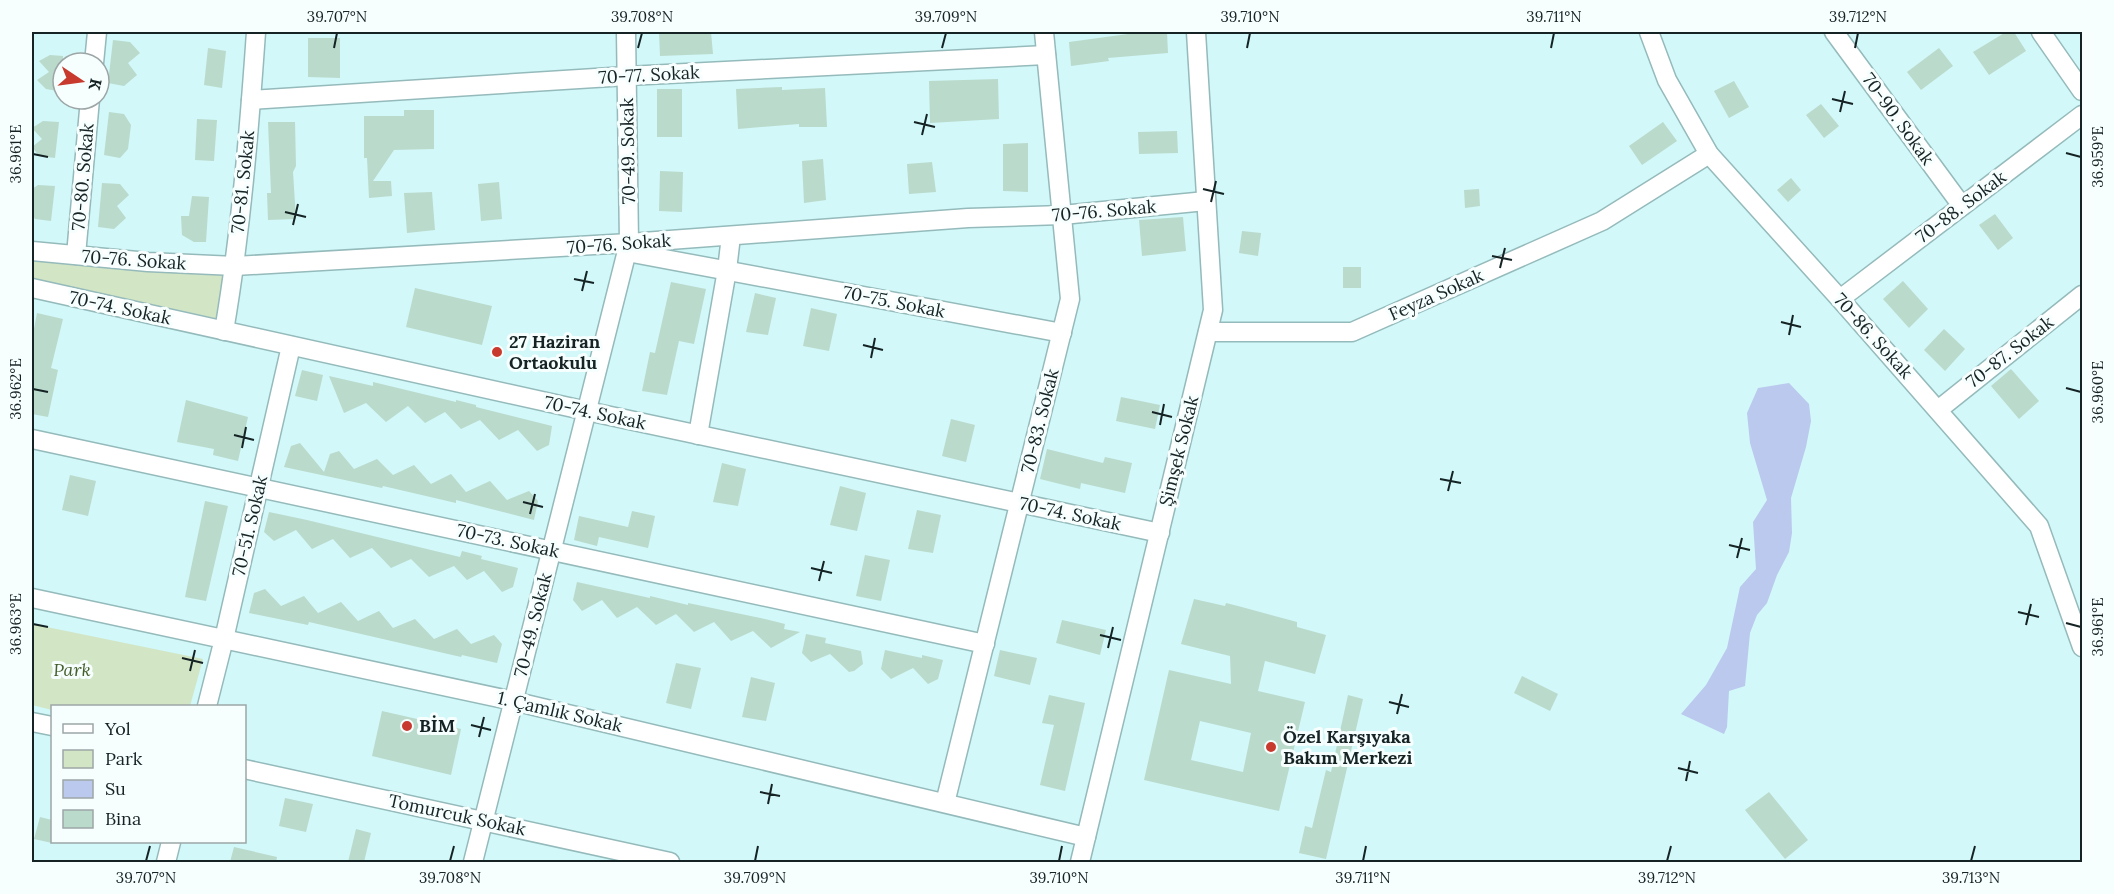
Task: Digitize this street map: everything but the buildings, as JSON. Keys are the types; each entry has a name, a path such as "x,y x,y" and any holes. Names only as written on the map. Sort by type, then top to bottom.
{"street":[{"path":"95,51 97,32"},
{"name":"70-81. Sokak","path":"224,331 235,266 256,32"},
{"name":"70-49. Sokak","path":"473,862 628,248 626,32"},
{"name":"70-83. Sokak","path":"945,803 1070,299 1044,32"},
{"name":"Şimşek Sokak","path":"1080,862 1213,310 1196,32"},
{"name":"70-86. Sokak","path":"1649,32 1667,80 1709,154 2039,526 2082,647"},
{"name":"70-90. Sokak","path":"1834,32 1962,206"},
{"path":"2041,32 2082,91"},
{"name":"70-77. Sokak","path":"251,100 627,76 1046,55"},
{"name":"70-80. Sokak","path":"76,255 89,111"},
{"name":"70-88. Sokak","path":"1840,299 2082,115"},
{"name":"Feyza Sokak","path":"1208,332 1352,332 1602,221 1709,154"},
{"name":"70-76. Sokak","path":"32,251 148,262 235,266 628,248 731,236 968,218 1062,215 1206,201"},
{"path":"698,435 731,236"},
{"name":"70-75. Sokak","path":"628,248 727,270 1062,333"},
{"name":"70-74. Sokak","path":"32,288 586,411 1160,532"},
{"name":"70-87. Sokak","path":"1938,410 2082,295"},
{"name":"70-51. Sokak","path":"207,705 291,346"},
{"name":"70-73. Sokak","path":"32,438 985,644"},
{"name":"1. Çamlık Sokak","path":"32,598 513,701 1086,837"},
{"path":"32,722 51,726"},
{"name":"Tomurcuk Sokak","path":"246,769 670,862"},
{"path":"166,862 171,843"}],"green space":[{"path":"32,258 220,271 225,276 218,319 32,280"},
{"name":"Park","path":"32,624 203,659 190,705 51,705 51,710 32,705"}],"water":[{"path":"1789,383 1809,404 1811,421 1791,498 1792,533 1789,552 1777,575 1767,603 1757,615 1750,633 1745,686 1729,691 1727,727 1724,734 1681,714 1706,685 1727,648 1740,587 1756,569 1753,522 1767,500 1750,443 1747,413 1758,388"}],"place":[{"name":"27 Haziran Ortaokulu","path":"497,352"},
{"name":"BİM","path":"407,726"},
{"name":"Özel Karşıyaka Bakım Merkezi","path":"1271,747"}]}
